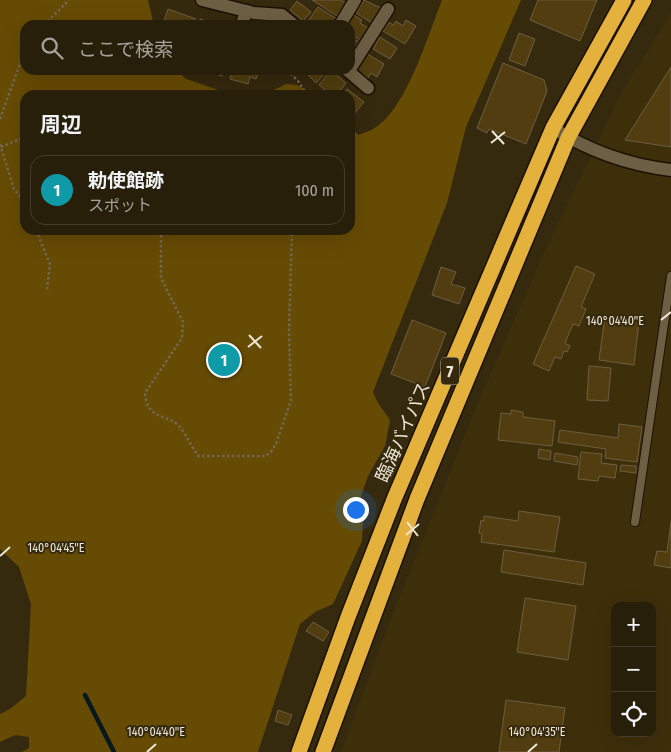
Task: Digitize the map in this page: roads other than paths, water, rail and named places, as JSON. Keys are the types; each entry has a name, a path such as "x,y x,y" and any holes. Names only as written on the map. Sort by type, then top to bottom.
{"highway":[{"name":"臨海バイパス","path":"299,752 395,497 553,128 624,0"},
{"name":"臨海バイパス","path":"323,752 417,499 568,138 644,0"}],"street":[{"path":"202,0 247,11 282,15 288,20"},
{"path":"343,20 355,0"},
{"path":"355,61 388,9"},
{"path":"243,20 247,11"},
{"path":"354,75 368,88"},
{"path":"553,128 568,138 602,154 643,167 671,170"}],"lane":[{"path":"635,522 671,276"}],"waterway":[{"path":"85,695 114,752"}],"place":[{"name":"勅使館跡","path":"224,360"}]}
